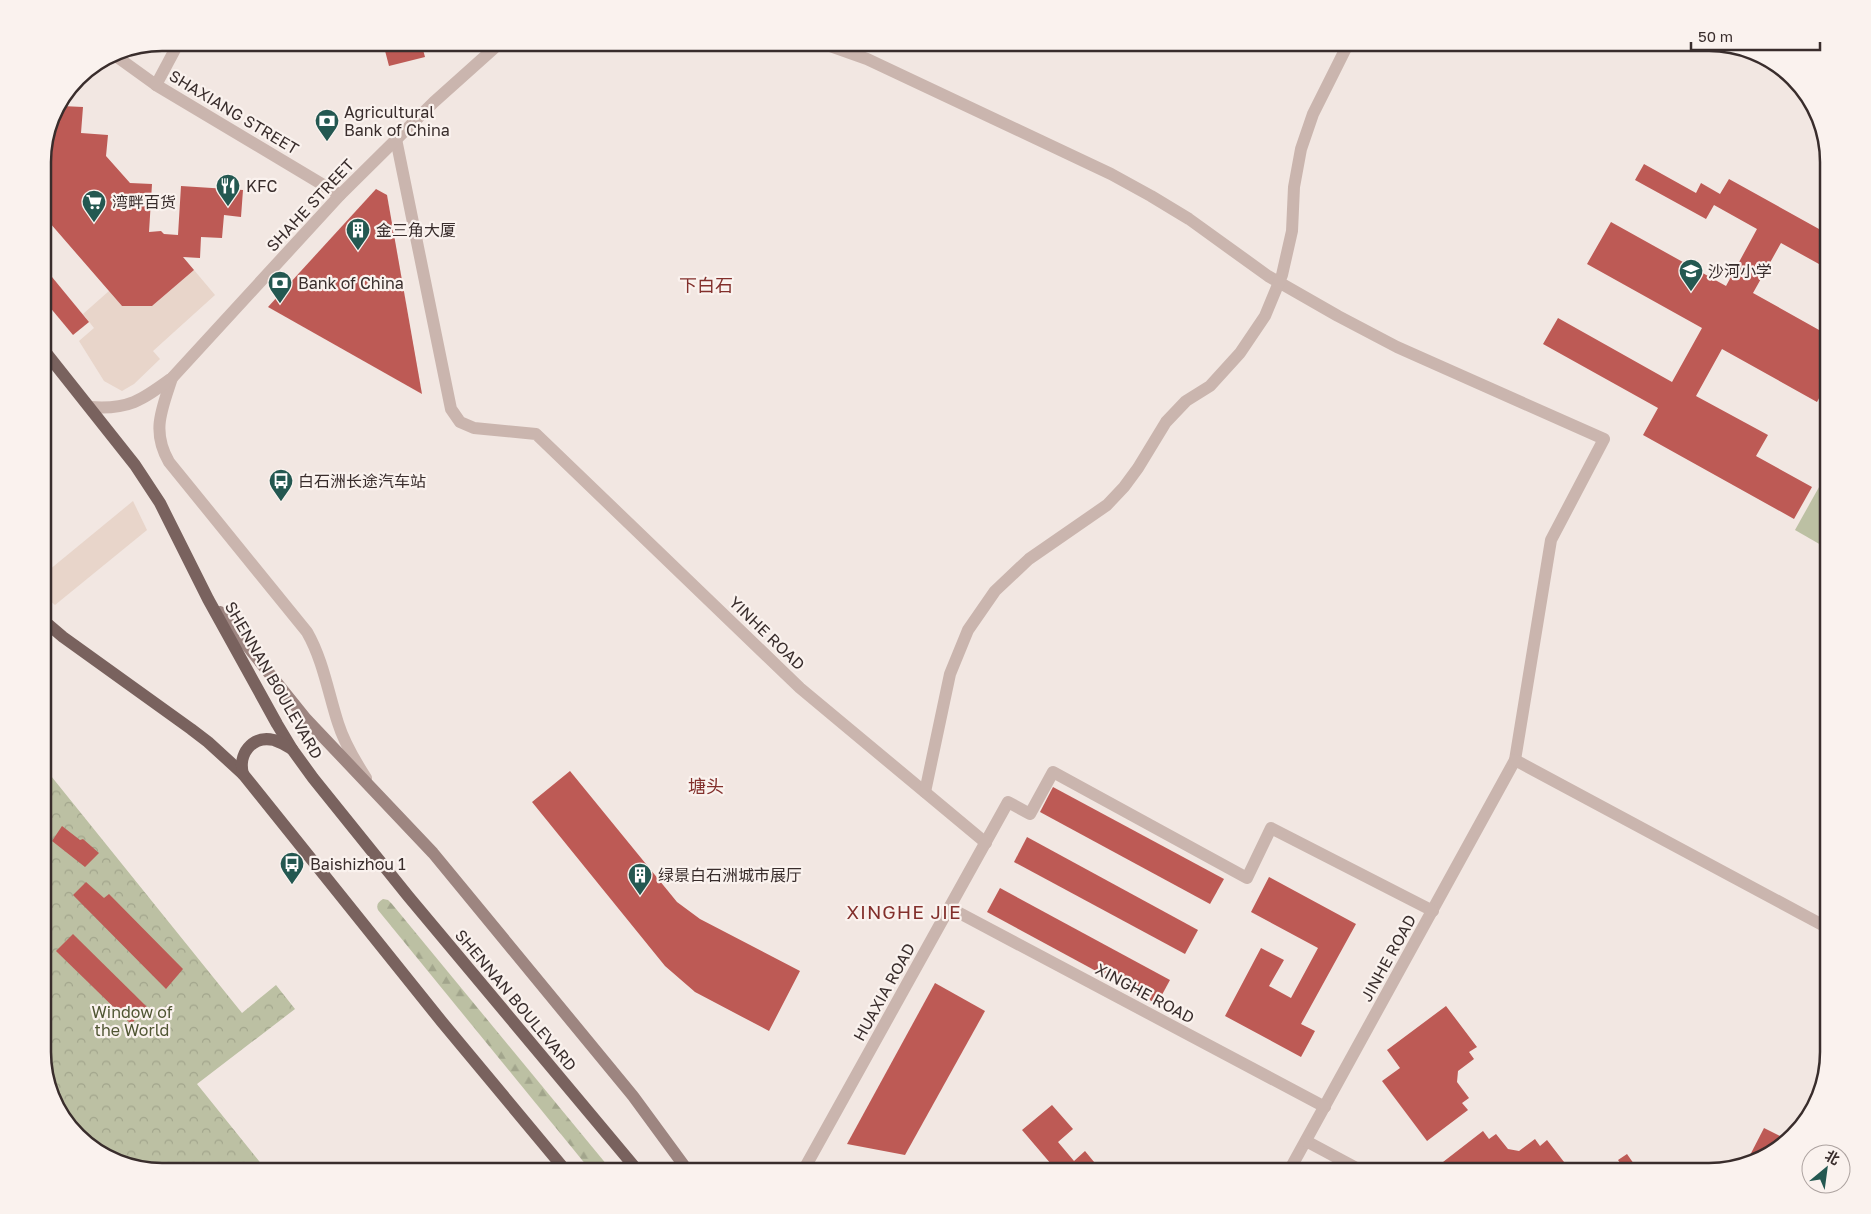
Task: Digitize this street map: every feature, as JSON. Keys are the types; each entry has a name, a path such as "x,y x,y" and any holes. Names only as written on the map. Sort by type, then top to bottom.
{"main road":[{"name":"SHENNAN BOULEVARD","path":"51,359 135,465 160,503 208,599 292,749 408,896 630,1163"},
{"path":"208,599 306,719 433,852 633,1096 681,1163"},
{"path":"51,627 202,738 243,774 442,1022 559,1163"},
{"path":"243,774 242,759 245,751 257,741 264,739 273,740 292,749"}],"street":[{"path":"156,85 174,51"},
{"name":"SHAHE STREET","path":"172,378 340,195 434,102 491,51"},
{"path":"844,51 867,59 1111,174 1189,220 1279,282"},
{"path":"926,792 950,674 968,630 994,591 1029,559 1107,505 1124,488 1166,422 1186,401 1210,386 1240,353 1265,316 1279,282 1292,231 1294,187 1301,149 1313,114 1345,51"},
{"name":"SHAXIANG STREET","path":"121,60 156,85 340,195"},
{"name":"YINHE ROAD","path":"396,139 451,409 460,422 474,428 536,434 800,688 986,844"},
{"name":"JINHE ROAD","path":"1279,282 1338,316 1398,346 1604,439 1551,540 1516,760 1294,1163"},
{"path":"90,407 118,407 132,403 145,398 172,378"},
{"path":"172,378 160,416 159,426 159,435 165,453 307,632 315,646 338,725 345,741 374,791"},
{"path":"1516,760 1820,924"},
{"name":"HUAXIA ROAD","path":"807,1163 1008,802 1030,814 1053,772 1247,878 1271,828 1433,911"},
{"name":"XINGHE ROAD","path":"950,908 1324,1107"},
{"path":"1306,1141 1346,1163"}],"green space":[{"path":"1820,485 1820,544 1795,530"},
{"name":"Window of the World","path":"51,776 242,1013 276,985 295,1009 197,1084 261,1163 162,1163 141,1161 127,1157 113,1151 89,1135 66,1107 55,1080 51,1059"},
{"path":"383,899 388,900 392,904 605,1163 584,1163 378,910 377,907"}],"shaded area":[{"path":"194,270 215,295 153,351 160,359 134,384 122,391 104,381 79,341 94,328 83,314 109,291 122,306 152,306"},
{"path":"133,501 147,530 55,605 51,602 51,568"}],"building":[{"path":"385,51 423,51 425,57 389,66"},
{"name":"湾畔百货","path":"67,106 83,107 81,133 108,135 106,156 130,183 152,184 149,232 161,231 164,234 178,235 181,186 243,190 241,217 224,215 222,238 201,237 200,258 183,257 194,270 152,306 122,306 51,224 51,155 55,134"},
{"path":"1644,164 1696,193 1701,183 1720,194 1729,179 1820,230 1820,265 1781,243 1753,293 1820,331 1820,396 1817,402 1722,349 1696,396 1768,435 1756,456 1812,487 1794,519 1643,435 1658,408 1543,344 1558,318 1672,382 1702,328 1587,264 1611,222 1726,286 1757,229 1714,205 1706,219 1635,180"},
{"name":"金三角大厦","path":"376,189 387,195 422,394 268,307"},
{"path":"51,278 89,322 73,335 51,309"},
{"name":"绿景白石洲城市展厅","path":"570,771 677,902 700,919 800,971 769,1031 695,992 665,966 532,802"},
{"path":"1053,787 1224,879 1210,904 1040,812"},
{"path":"62,826 80,840 83,839 99,853 85,867 52,841"},
{"path":"1027,837 1198,930 1185,954 1014,862"},
{"path":"1269,877 1356,924 1301,1024 1315,1031 1301,1057 1225,1016 1261,948 1284,960 1269,986 1291,998 1318,948 1251,912"},
{"path":"86,882 104,898 109,894 183,969 166,989 73,895"},
{"path":"1000,888 1170,980 1157,1004 987,912"},
{"path":"73,934 147,1007 131,1024 56,951"},
{"path":"935,983 985,1011 905,1155 847,1144"},
{"path":"1446,1006 1477,1047 1469,1052 1474,1059 1458,1071 1457,1082 1469,1098 1462,1103 1468,1110 1427,1141 1382,1081 1400,1068 1387,1050"},
{"path":"1052,1105 1073,1129 1058,1142 1074,1161 1085,1151 1095,1163 1050,1163 1022,1130"},
{"path":"1764,1128 1780,1136 1764,1148 1751,1154"},
{"path":"1483,1131 1489,1139 1496,1134 1508,1149 1519,1151 1535,1139 1540,1146 1547,1140 1565,1163 1444,1163"},
{"path":"1627,1154 1633,1163 1620,1163 1618,1160"}],"place":[{"name":"Agricultural Bank of China","path":"327,142"},
{"name":"KFC","path":"228,207"},
{"name":"湾畔百货","path":"94,223"},
{"name":"金三角大厦","path":"358,251"},
{"name":"沙河小学","path":"1691,292"},
{"name":"Bank of China","path":"280,304"},
{"name":"白石洲长途汽车站","path":"281,502"},
{"name":"Baishizhou 1","path":"292,885"},
{"name":"绿景白石洲城市展厅","path":"640,896"}],"district":[{"name":"下白石","path":"706,286"},
{"name":"塘头","path":"706,787"},
{"name":"XINGHE JIE","path":"904,912"}]}
